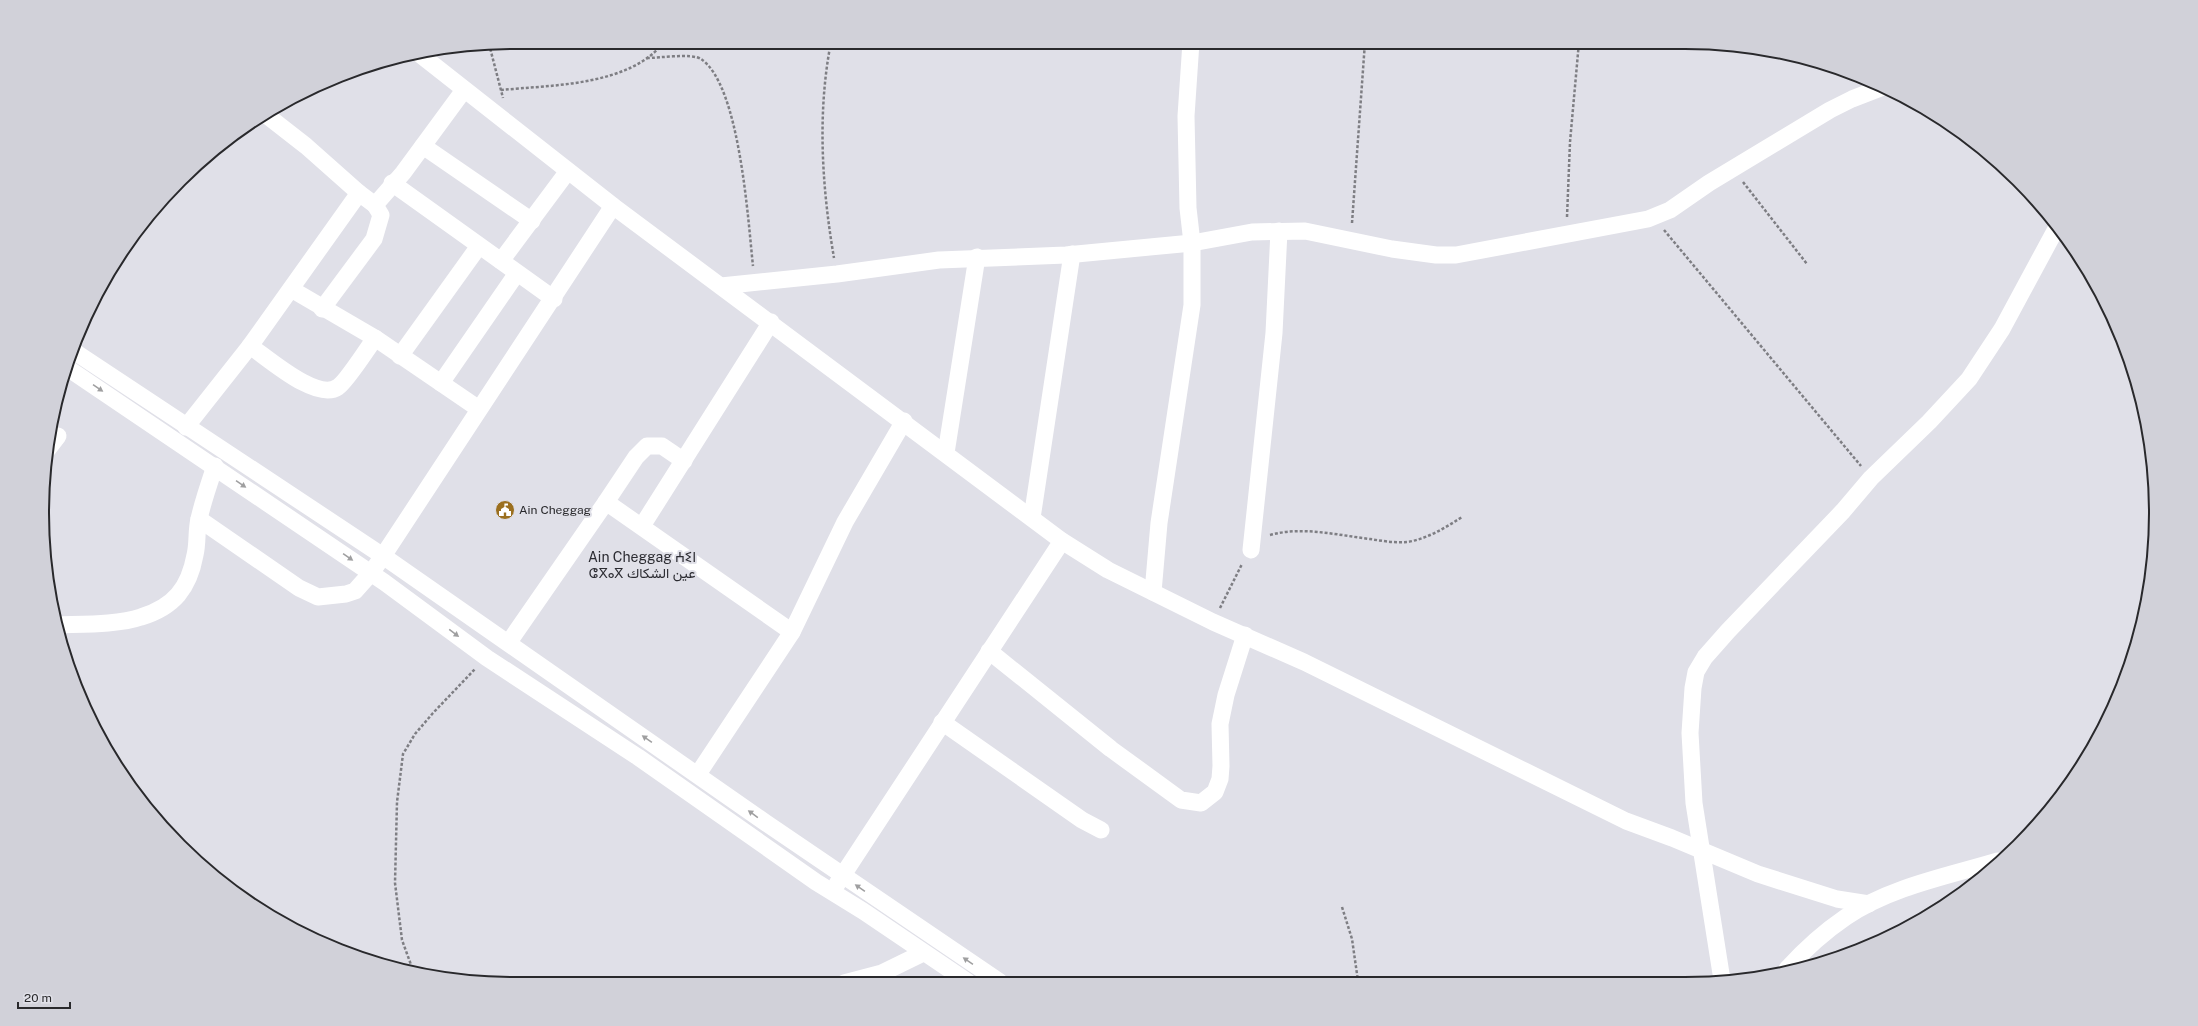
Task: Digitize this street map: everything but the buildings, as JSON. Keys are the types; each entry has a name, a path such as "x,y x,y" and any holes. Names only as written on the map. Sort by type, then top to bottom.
{"street":[{"path":"1153,592 1159,523 1192,305 1192,243 1188,208 1186,116 1191,49"},
{"path":"424,58 613,206 904,421 1062,541 1108,570 1213,622 1304,662 1626,821 1788,884 1838,899 1869,904"},
{"path":"375,205 392,183 403,173 464,90"},
{"path":"721,286 837,274 939,260 977,257 1072,254 1192,243 1252,232 1305,232 1427,254 1451,256 1654,217 1670,210 1733,169 1830,110 1875,90"},
{"path":"270,118 306,146 375,205 381,215 374,239 322,309"},
{"path":"423,146 532,221"},
{"path":"501,261 568,171"},
{"path":"392,183 554,299"},
{"path":"186,427 250,346 359,192"},
{"path":"199,519 299,588 318,597 346,594 355,590 371,573 383,556 479,409 554,299 613,206"},
{"path":"1251,550 1274,333 1279,231"},
{"path":"1721,975 1694,803 1690,755 1693,688 1696,672 1705,656 1723,636 1843,511 1871,478 1929,422 1969,379 2002,329 2054,232"},
{"path":"400,356 479,246"},
{"path":"1032,518 1072,254"},
{"path":"946,453 977,257"},
{"path":"441,383 517,273"},
{"path":"291,289 322,309 375,338 479,409"},
{"path":"642,526 771,322"},
{"path":"250,346 307,385 323,391 338,387 375,338"},
{"path":"78,354 186,427 383,556 509,642 843,876 993,977"},
{"path":"72,371 371,573 487,658 638,757 831,891 874,918 923,953 960,977"},
{"path":"698,774 792,632 845,522 904,421"},
{"path":"509,642 636,457 646,446 662,446 684,461"},
{"path":"63,625 100,623 141,618 175,600 184,589 190,574 195,555 199,519 214,466"},
{"path":"606,502 792,632"},
{"path":"831,891 843,876 942,722 1062,541"},
{"path":"989,651 1111,749 1181,800 1201,803 1215,792 1220,779 1220,724 1226,695 1245,635"},
{"path":"942,722 1082,820 1101,830"},
{"path":"1791,964 1812,942 1847,916 1869,904 1896,892 1989,864"},
{"path":"867,977 882,973 923,953"}],"path":[{"path":"501,90 562,84 606,77 635,67 657,49"},
{"path":"830,49 823,114 823,160 827,218 837,274"},
{"path":"1351,241 1365,49"},
{"path":"1567,234 1568,176 1578,49"},
{"path":"490,50 511,126"},
{"path":"647,58 693,56 701,59 718,80 726,99 738,149 745,191 755,282"},
{"path":"1733,169 1807,264"},
{"path":"1654,217 1871,478"},
{"path":"1213,622 1251,550 1262,539 1270,535 1296,531 1322,532 1383,541 1406,542 1432,534 1462,517"},
{"path":"411,965 402,940 395,883 397,802 403,754 415,734 433,713 487,658"},
{"path":"1342,907 1352,939 1357,977"}],"place":[{"name":"Ain Cheggag","path":"505,510"}],"district":[{"name":"Ain Cheggag ⵄⵉⵏ ⵛⴳⴰⴳ عين الشكاك","path":"642,566"}]}
